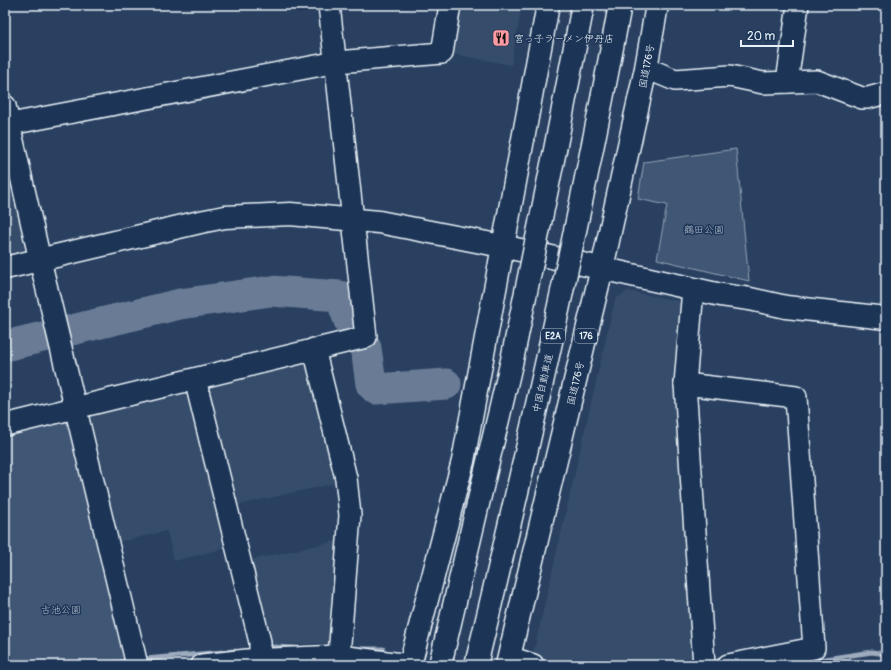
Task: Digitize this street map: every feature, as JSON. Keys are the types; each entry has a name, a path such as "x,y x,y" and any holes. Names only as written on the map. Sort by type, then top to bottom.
{"main road":[{"path":"410,665 463,461 548,5"},
{"path":"440,665 512,360 583,5"},
{"name":"中国自動車道","path":"476,665 546,368 591,156 620,5"},
{"name":"国道176号","path":"508,661 602,268 646,68 657,5"},
{"path":"5,268 225,217 290,214 379,222 502,246 786,307 886,318"}],"street":[{"path":"5,425 76,409 195,378 366,337 329,5"},
{"path":"137,665 6,118 336,62 442,53 450,5"},
{"path":"787,82 798,5"},
{"path":"646,68 675,80 730,76 763,83 817,81 862,98 868,98 886,93"},
{"path":"693,288 685,384 704,665"},
{"path":"314,349 346,478 350,515 340,656"},
{"path":"195,378 260,642 260,659"},
{"path":"685,384 796,397 814,648 728,665"},
{"path":"202,665 260,659 340,656 382,663 410,665"},
{"path":"508,661 533,665"}],"shaded area":[{"path":"457,5 522,5 511,65 448,53"},
{"path":"5,145 27,241 24,250 5,255"},
{"path":"628,291 684,302 694,657 689,665 546,665 532,659 615,299"},
{"path":"303,360 311,366 340,482 234,506 206,392 209,382"},
{"path":"184,389 192,395 230,547 174,561 167,531 114,543 84,420 89,411"},
{"path":"340,540 331,643 268,645 247,561"}],"green space":[{"name":"鶴田公園","path":"736,149 749,281 657,259 667,205 638,199 644,162"},
{"name":"古池公園","path":"71,418 128,654 123,660 74,665 5,665 5,430"}],"waterway":[{"path":"5,346 180,304 271,291 340,296 352,329"},
{"path":"366,348 371,384 376,389 446,384"},
{"path":"271,647 295,648"},
{"path":"358,649 383,649"},
{"path":"146,659 234,651"},
{"path":"785,665 872,652 886,654"},
{"path":"96,665 123,662"}],"place":[{"name":"宮っ子ラーメン伊丹店","path":"501,38"}]}
